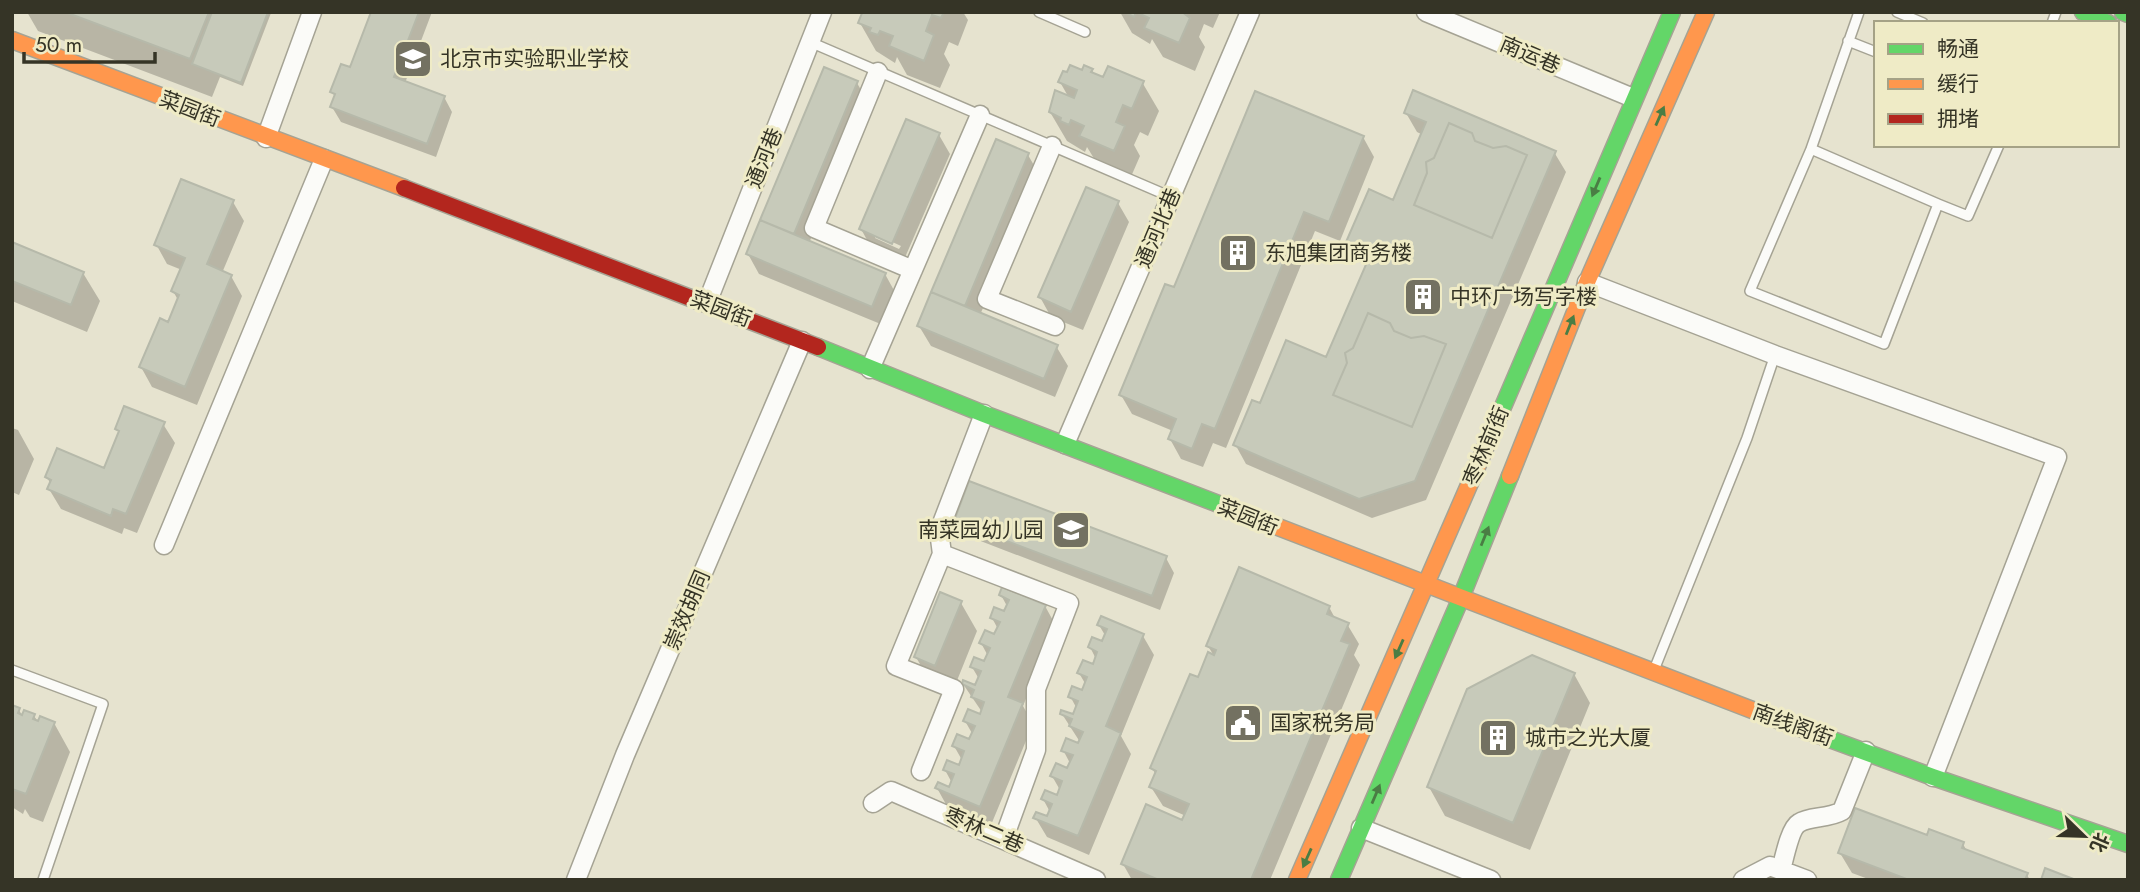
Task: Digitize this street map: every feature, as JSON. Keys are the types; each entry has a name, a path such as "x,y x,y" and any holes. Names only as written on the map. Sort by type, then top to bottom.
{"street":[{"path":"266,138 312,12"},
{"name":"通河巷","path":"707,303 822,12"},
{"name":"通河北巷","path":"1065,444 1250,12"},
{"name":"南运巷","path":"1426,12 1633,98"},
{"name":"枣林前街","path":"1297,880 1426,587 1672,12"},
{"name":"枣林前街","path":"1339,880 1460,600 1587,282 1706,12"},
{"path":"2083,12 2103,21"},
{"path":"2123,12 2128,14"},
{"name":"菜园街","path":"12,40 707,303 1460,600"},
{"path":"878,72 814,228 913,270"},
{"path":"870,369 980,115"},
{"path":"1052,146 987,299 1055,326"},
{"path":"164,545 324,159"},
{"path":"1587,282 1775,355 2057,457 1933,777"},
{"name":"崇效胡同","path":"576,880 629,744 802,341"},
{"path":"921,771 954,689 896,666 942,554 940,531 984,414"},
{"path":"942,554 1069,603 1036,689 1036,750 1004,838"},
{"name":"南线阁街","path":"1460,600 1933,777 2128,845"},
{"path":"1780,870 1793,830 1799,822 1833,816 1842,811 1866,751"},
{"name":"枣林二巷","path":"873,803 891,791 1096,880"},
{"path":"1361,828 1491,880"},
{"path":"1744,880 1770,866 1807,880"}],"lane":[{"path":"1039,12 1085,32"},
{"path":"1859,12 1811,149 1749,291 1884,344 1938,204"},
{"path":"1897,12 1918,21"},
{"path":"1848,41 1874,51"},
{"path":"810,42 1171,197"},
{"path":"1811,149 1968,216 1998,147"},
{"path":"1653,673 1747,438 1775,355"},
{"path":"12,670 103,704 43,880"}],"building":[{"path":"65,12 209,12 190,59"},
{"path":"212,12 268,12 241,83 192,64"},
{"path":"371,12 419,12 394,77 445,96 427,144 330,107 335,94 330,92 341,64 350,67"},
{"path":"860,12 944,12 941,18 932,15 926,31 934,35 924,61 889,46 893,36 880,31 878,35 869,32 871,28 858,23 862,13"},
{"path":"1136,12 1182,12 1190,18 1179,43 1144,28 1149,18"},
{"path":"1070,65 1082,70 1084,65 1093,69 1091,72 1103,77 1108,66 1144,81 1132,109 1123,105 1116,122 1125,126 1114,151 1079,136 1084,126 1071,120 1069,125 1049,112 1055,90 1074,98 1077,90 1058,82 1063,71 1067,72"},
{"path":"824,67 858,81 794,234 760,220"},
{"name":"中环广场写字楼","path":"1413,90 1556,151 1415,481 1359,499 1233,445 1252,400 1260,403 1286,340 1326,357 1371,253 1346,242 1369,189 1393,200 1426,122 1404,113"},
{"name":"东旭集团商务楼","path":"1255,91 1364,136 1329,222 1304,212 1215,429 1202,424 1192,449 1168,439 1176,419 1119,395 1165,284 1174,287"},
{"path":"906,119 940,133 892,244 859,229"},
{"path":"1449,123 1472,133 1475,141 1493,148 1506,146 1527,155 1492,238 1414,205 1427,173 1426,162 1434,158"},
{"path":"996,139 1029,153 965,306 931,292"},
{"path":"181,179 234,200 207,264 232,275 185,387 139,367 160,318 168,322 179,295 171,291 185,258 154,245"},
{"path":"1086,187 1119,201 1071,312 1038,297"},
{"path":"760,220 886,273 872,307 746,254"},
{"path":"12,242 84,272 71,305 12,281"},
{"path":"931,292 1058,345 1044,379 917,326"},
{"path":"1368,313 1390,323 1394,331 1411,338 1424,336 1446,344 1412,427 1333,395 1347,363 1345,353 1353,348"},
{"path":"124,406 165,422 126,514 113,509 111,516 47,489 51,480 45,477 57,448 104,468 119,431 115,429"},
{"path":"969,481 1167,556 1152,596 954,521"},
{"name":"国家税务局","path":"1239,567 1330,606 1327,614 1349,623 1341,641 1350,644 1251,880 1159,880 1121,864 1146,804 1182,820 1189,804 1149,787 1156,771 1150,768 1190,674 1198,677 1208,652 1214,655 1216,650 1206,646"},
{"path":"1002,587 1046,605 1008,697 1023,703 980,807 935,788 938,782 949,787 954,774 943,770 947,760 959,765 964,751 952,746 957,734 969,739 975,726 963,721 968,709 980,714 984,702 971,697 974,690 962,684 963,680 975,685 981,671 970,667 974,657 984,661 990,648 979,643 985,630 994,634 1000,622 990,618 994,607 1004,611 1009,600 999,595"},
{"path":"940,592 962,601 935,666 914,657"},
{"path":"1101,616 1144,634 1106,726 1121,733 1078,836 1033,818 1036,812 1047,816 1052,804 1041,799 1045,790 1057,795 1062,781 1050,776 1056,763 1067,768 1073,755 1061,751 1066,738 1078,743 1083,732 1069,726 1072,719 1060,714 1061,710 1073,714 1078,701 1068,697 1072,686 1082,690 1087,677 1077,673 1083,660 1093,664 1097,652 1088,647 1092,637 1102,641 1107,629 1097,625"},
{"name":"城市之光大厦","path":"1532,655 1575,673 1513,823 1427,787 1467,689"},
{"path":"12,705 20,708 18,713 22,715 24,710 35,714 33,719 38,721 40,716 55,722 26,794 12,789"},
{"path":"1855,808 1927,835 1929,829 1964,842 1962,848 2028,873 2025,880 1909,880 1838,853"},
{"path":"2045,868 2076,880 2041,880"}],"traffic: fast":[{"path":"1493,430 1672,12"},
{"path":"2083,12 2103,21"},
{"path":"2123,12 2128,14"},
{"path":"818,347 1242,513"},
{"path":"1339,880 1460,600 1510,476"},
{"path":"1778,720 2128,844"}],"traffic: slow":[{"path":"1510,476 1587,282 1706,12"},
{"path":"12,40 404,188"},
{"path":"1297,880 1493,430"},
{"path":"1242,513 1778,720"}],"traffic: jam":[{"path":"404,188 818,347"}],"place":[{"name":"北京市实验职业学校","path":"413,59"},
{"name":"东旭集团商务楼","path":"1238,253"},
{"name":"中环广场写字楼","path":"1423,297"},
{"name":"南菜园幼儿园","path":"1071,530"},
{"name":"国家税务局","path":"1243,723"},
{"name":"城市之光大厦","path":"1498,738"}]}
